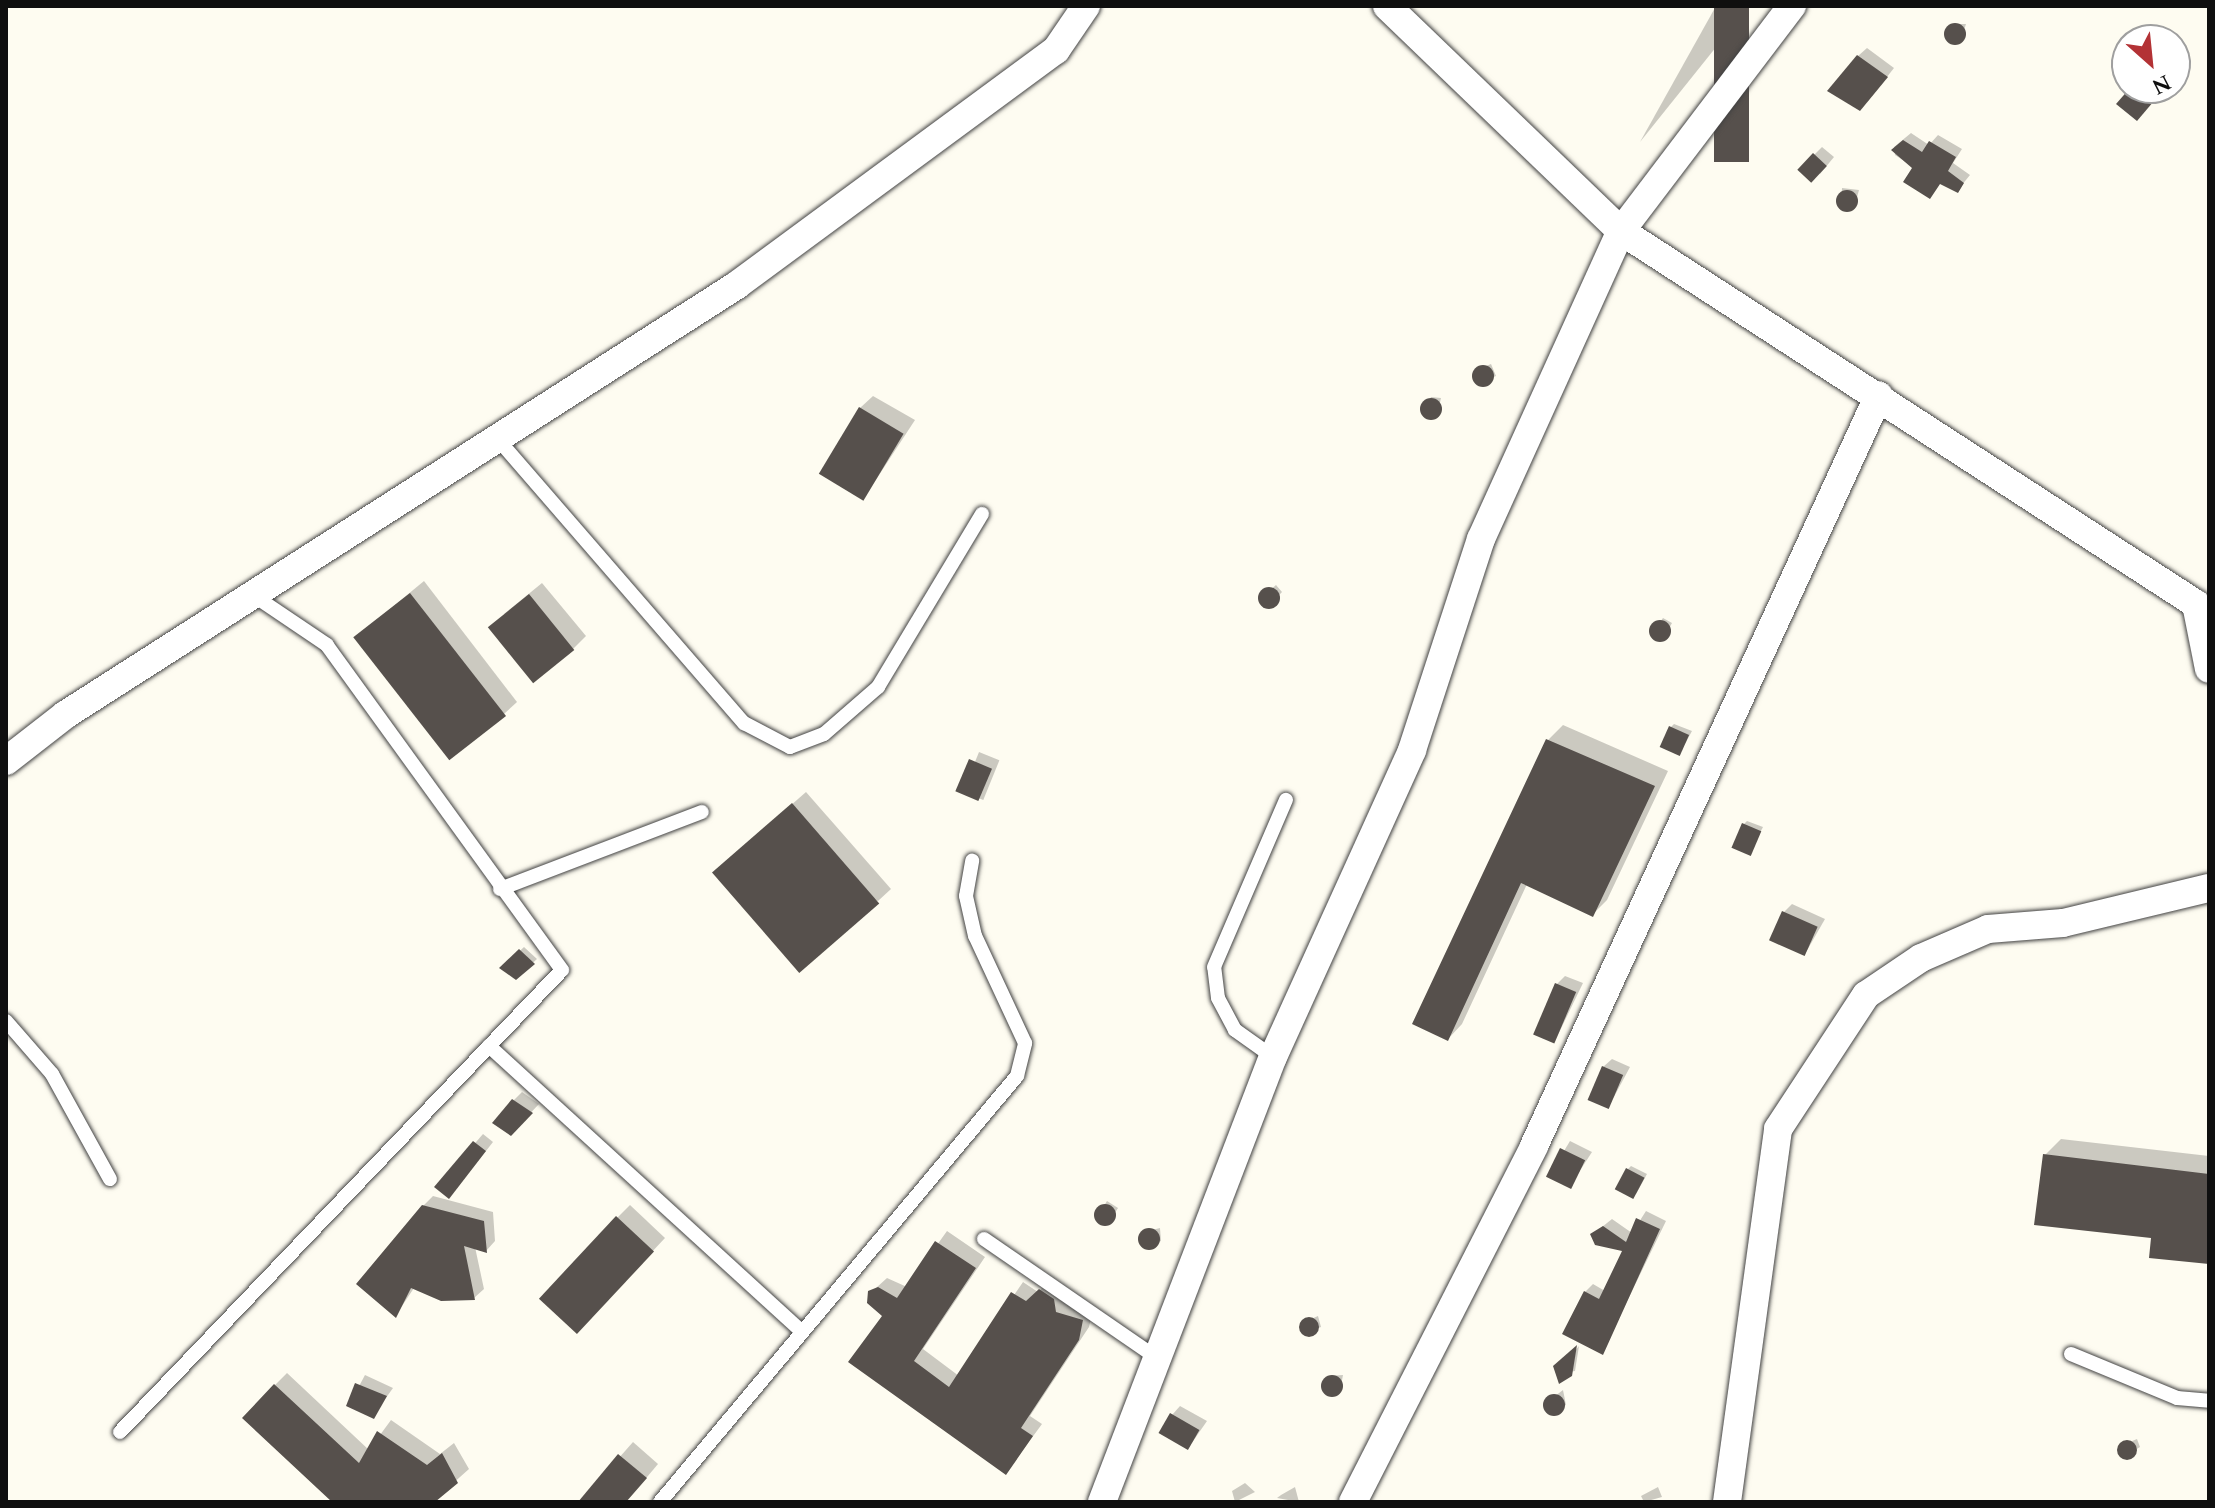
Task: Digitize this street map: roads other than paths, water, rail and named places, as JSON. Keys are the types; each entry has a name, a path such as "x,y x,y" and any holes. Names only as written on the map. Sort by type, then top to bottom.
{"street":[{"path":"6,761 496,436 737,285 1056,50 1086,6"},
{"path":"1387,6 1621,231 1879,395 2196,604 2209,669"},
{"path":"1102,1502 1161,1360 1273,1057 1412,750 1481,539 1621,231 1792,6"},
{"path":"1353,1502 1534,1146 1879,395"},
{"path":"1727,1502 1778,1129 1866,995 1921,958 1988,929 2063,923 2209,888"}],"lane":[{"path":"496,436 744,723 790,747 824,734 878,687 982,514"},
{"path":"120,1432 562,970 500,889 327,645 253,595"},
{"path":"1273,1057 1235,1030 1218,998 1214,967 1286,800"},
{"path":"500,889 702,812"},
{"path":"660,1502 799,1329 1017,1076 1025,1043 975,936 966,896 972,861"},
{"path":"6,1021 52,1074 110,1179"},
{"path":"489,1046 799,1329"},
{"path":"984,1239 1161,1360"},
{"path":"2071,1354 2177,1398 2209,1401"}]}
